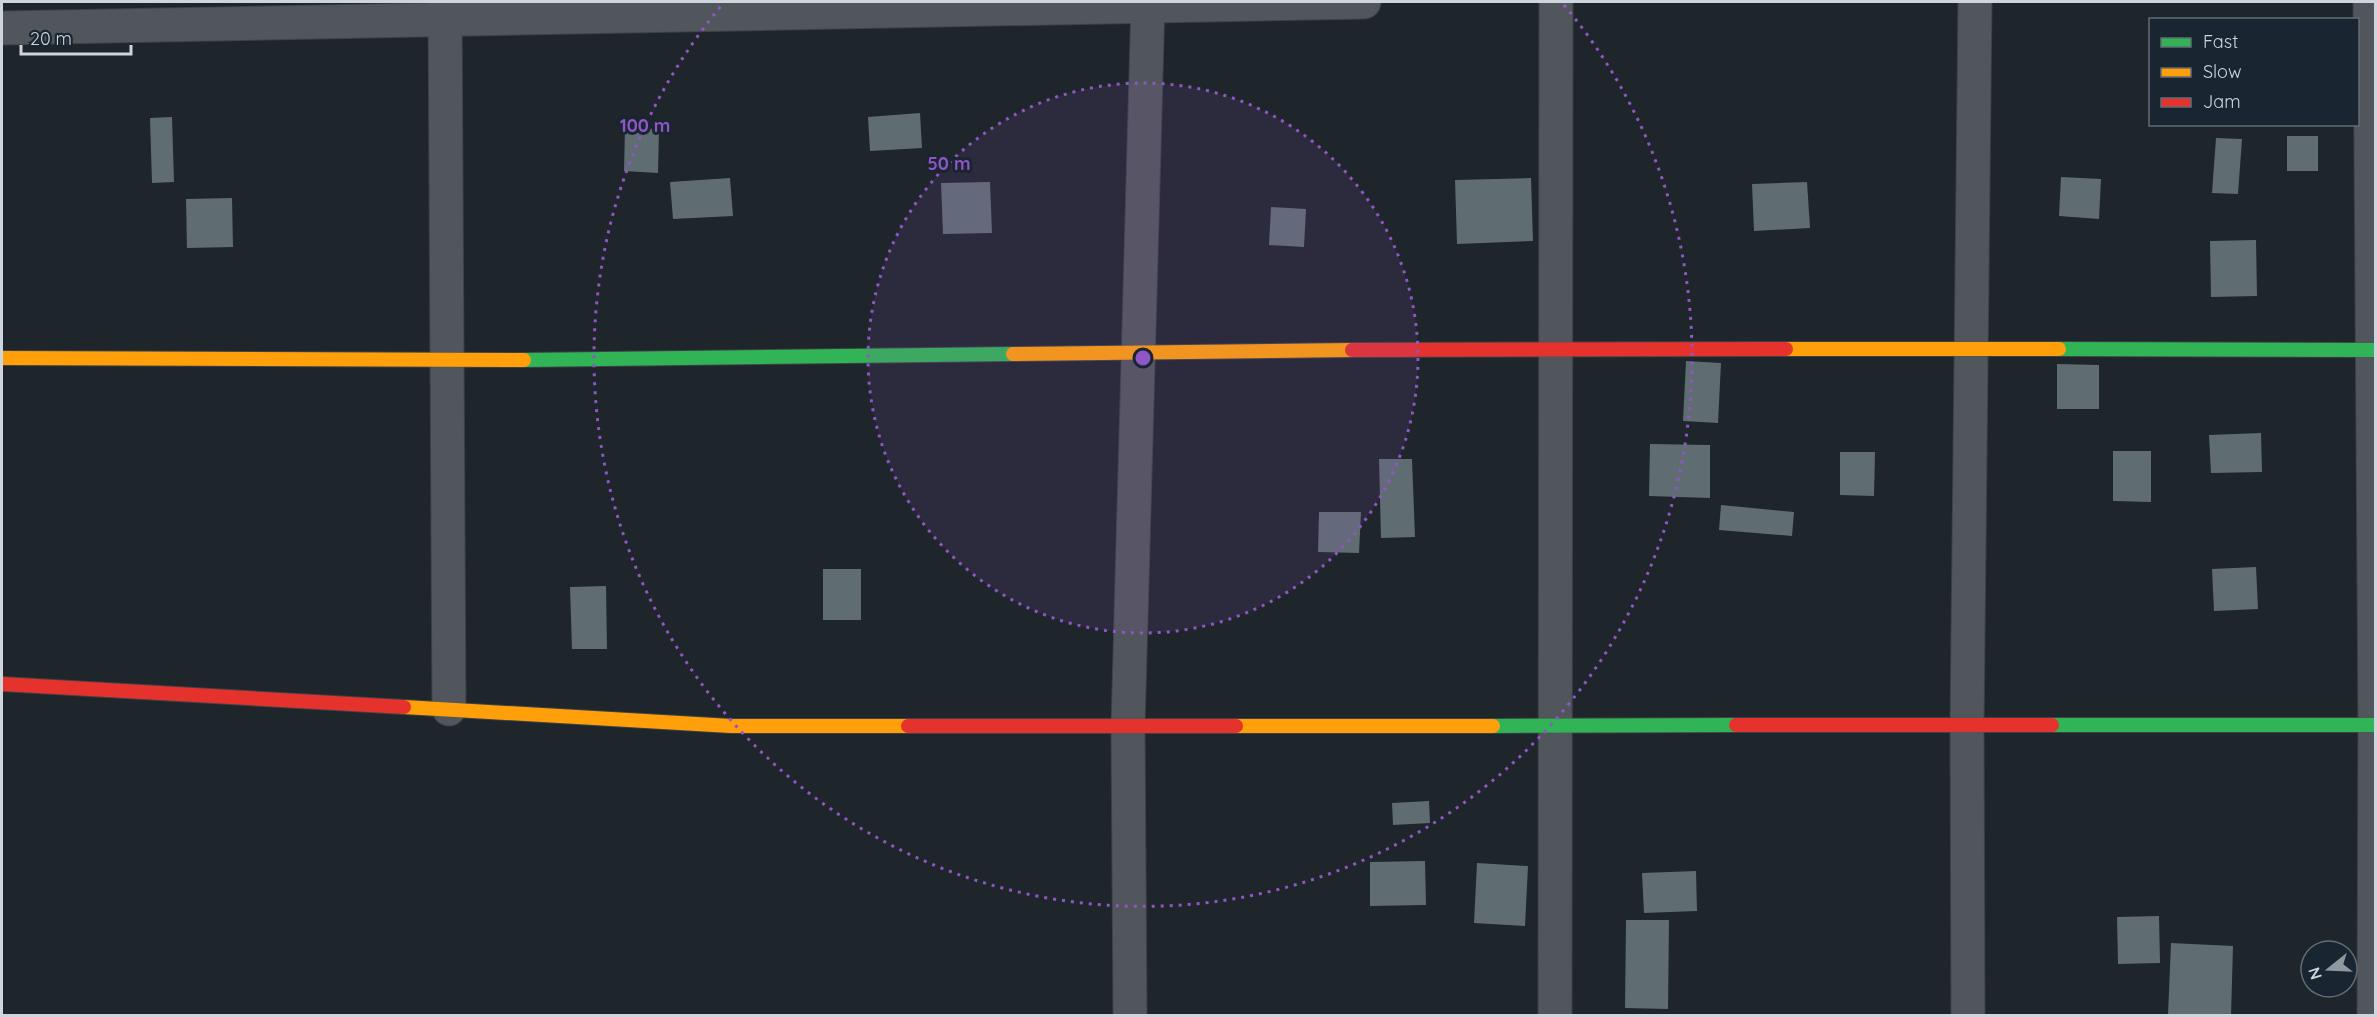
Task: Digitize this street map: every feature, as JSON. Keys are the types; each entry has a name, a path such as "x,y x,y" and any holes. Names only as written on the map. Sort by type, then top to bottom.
{"street":[{"path":"2,28 445,10 1364,2"},
{"path":"1555,1016 1556,2"},
{"path":"1968,1016 1967,725 1975,2"},
{"path":"2370,2 2374,350 2374,1016"},
{"path":"1130,1016 1128,726 1148,3"},
{"path":"445,10 449,709"},
{"path":"2,358 447,361 1556,348 2374,350"},
{"path":"2,684 731,726 2375,724"}],"building":[{"path":"920,113 922,148 870,151 868,117"},
{"path":"172,117 174,182 152,183 150,118"},
{"path":"625,128 659,129 658,173 624,171"},
{"path":"2287,136 2318,136 2318,171 2287,171"},
{"path":"2216,138 2242,139 2238,194 2212,193"},
{"path":"2061,177 2101,179 2099,219 2059,216"},
{"path":"730,178 733,216 673,219 670,182"},
{"path":"1531,178 1533,241 1457,244 1455,180"},
{"path":"990,182 992,233 943,234 941,183"},
{"path":"1807,182 1810,228 1754,231 1752,184"},
{"path":"232,198 233,247 187,248 186,199"},
{"path":"1271,207 1306,209 1304,247 1269,245"},
{"path":"2256,240 2257,296 2211,297 2210,241"},
{"path":"1686,361 1721,363 1718,423 1683,421"},
{"path":"2057,364 2099,365 2099,409 2057,409"},
{"path":"2261,433 2262,472 2211,473 2209,435"},
{"path":"1650,444 1710,445 1710,498 1649,496"},
{"path":"2113,451 2151,451 2151,502 2113,501"},
{"path":"1840,452 1875,452 1874,496 1840,495"},
{"path":"1379,459 1412,459 1415,537 1381,538"},
{"path":"1721,505 1794,512 1792,536 1719,530"},
{"path":"1319,512 1361,512 1359,553 1318,552"},
{"path":"2256,567 2258,609 2214,611 2212,569"},
{"path":"823,569 861,569 861,620 823,620"},
{"path":"606,586 607,649 572,649 570,587"},
{"path":"1429,801 1430,823 1393,825 1392,803"},
{"path":"1425,861 1426,905 1370,906 1370,862"},
{"path":"1477,863 1528,866 1525,926 1474,923"},
{"path":"1696,871 1697,911 1644,913 1642,873"},
{"path":"2159,916 2160,963 2118,964 2117,917"},
{"path":"1626,920 1669,920 1668,1009 1625,1008"},
{"path":"2171,943 2233,946 2231,1016 2168,1015"}],"traffic: fast":[{"path":"2059,349 2376,350"},
{"path":"524,360 1013,354"},
{"path":"1493,726 1736,725"},
{"path":"2052,725 2376,725"}],"traffic: slow":[{"path":"1786,349 2059,349"},
{"path":"1013,354 1352,350"},
{"path":"2,358 524,360"},
{"path":"404,707 731,726 908,726"},
{"path":"1236,726 1493,726"}],"traffic: jam":[{"path":"1352,350 1786,349"},
{"path":"2,684 404,707"},
{"path":"1736,725 2052,725"},
{"path":"908,726 1236,726"}]}
